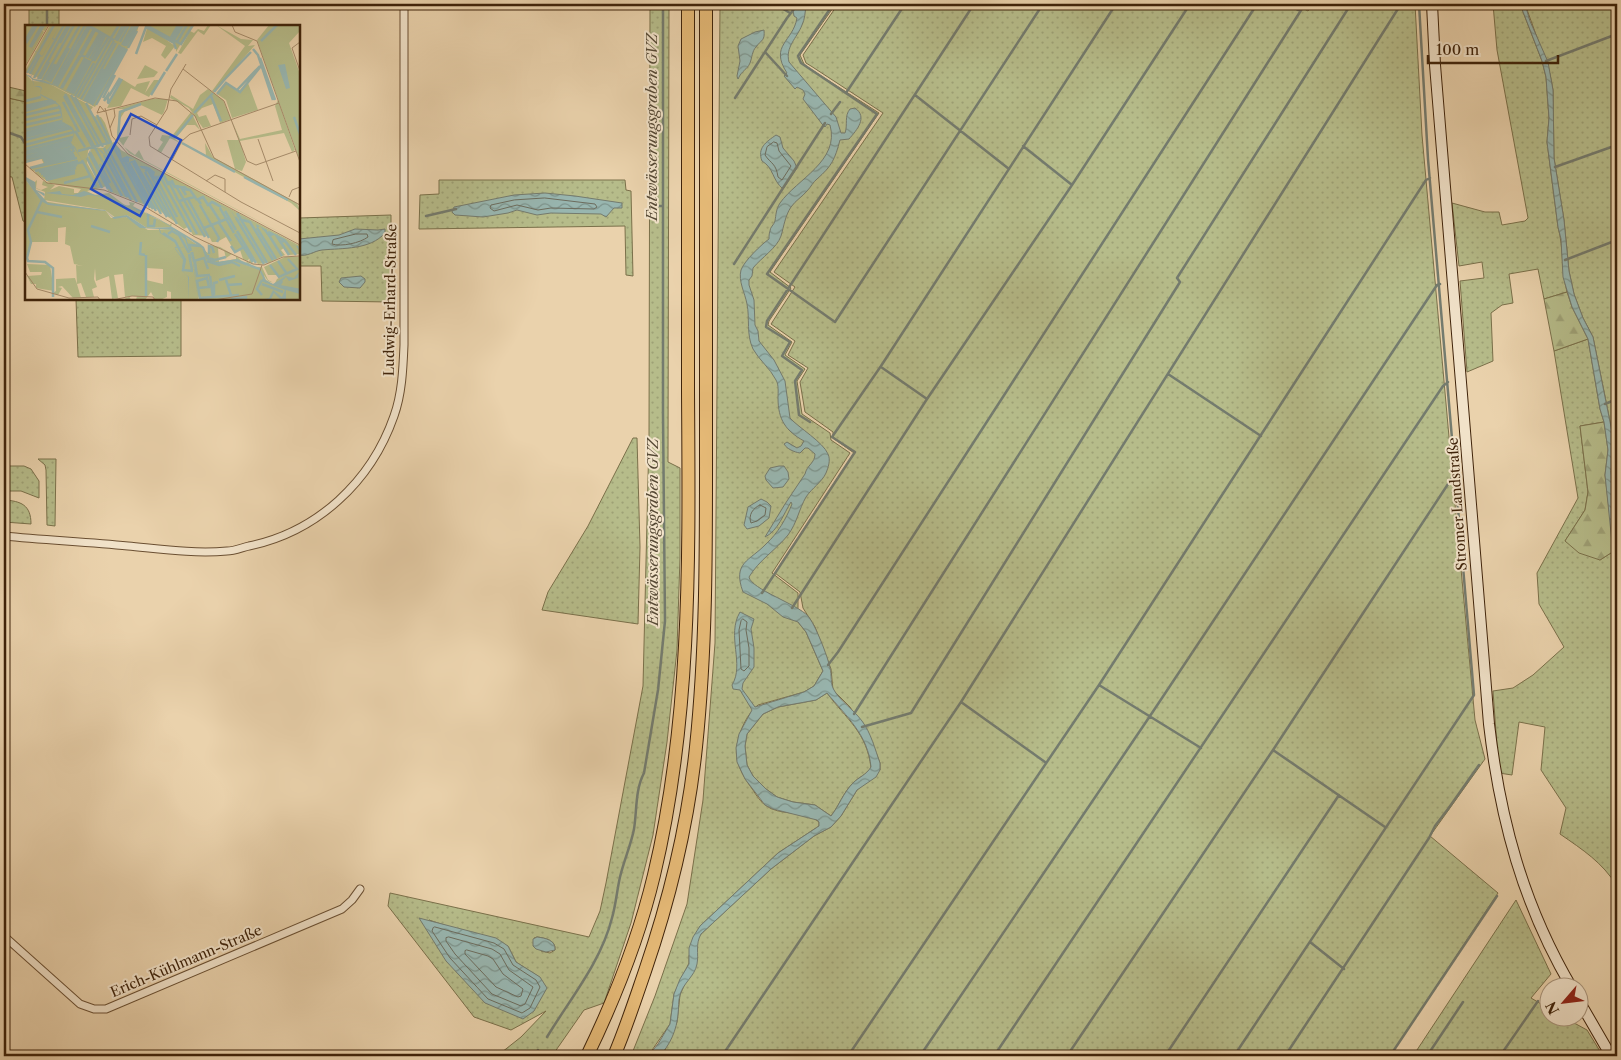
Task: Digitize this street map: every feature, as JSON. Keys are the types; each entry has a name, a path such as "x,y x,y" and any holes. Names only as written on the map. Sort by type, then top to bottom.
{"highway":[{"path":"587,1056 605,1020 643,914 663,833 677,743 685,660 689,561 688,4"},
{"path":"614,1056 624,1034 665,913 682,838 696,749 703,658 706,562 706,4"}],"main road":[{"name":"Stromer Landstraße","path":"1432,4 1435,65 1494,770 1506,828 1523,882 1534,912 1567,978"},
{"path":"1588,1016 1611,1056"}],"street":[{"name":"Ludwig-Erhard-Straße","path":"4,536 173,550 227,551 267,542 302,527 331,508 362,476 386,437 402,384 404,345 404,4"},
{"name":"Erich-Kühlmann-Straße","path":"4,936 80,1004 94,1009 106,1009 342,908 352,900 360,889"}],"green space":[{"path":"29,4 59,4 59,25 29,25"},
{"path":"650,4 669,4 668,462 680,468 680,557 677,650 667,742 653,835 631,923 604,1003 584,1010 552,1056 497,1056 521,1037 546,1011 511,1030 474,1017 388,906 390,893 589,937 600,911 643,686 649,438","holes":["429,920 508,946 516,962 539,977","537,937 552,942 555,950 550,953 541,951 534,938"]},
{"path":"720,4 835,5 800,55 804,64 809,68 879,113 770,272 791,288 768,325 792,342 785,355 805,369 797,381 802,414 830,433 831,440 850,453 772,573 798,593 798,622 806,632 823,671 814,686 804,692 758,705 748,716 740,732 737,756 739,767 744,777 763,804 778,811 813,818 819,822 819,826 778,853 700,926 689,956 689,963 674,994 670,1024 648,1056 631,1056 655,996 687,904 703,800 715,643"},
{"path":"838,4 1295,4 1308,11 1313,4 1415,4 1422,135 1475,720 1485,759 1430,836 1498,893 1390,1056 659,1056 665,1050 677,1022 680,995 686,981 691,976 696,942 701,934 771,869 814,836 831,827 841,816 857,790 880,770 880,763 870,737 850,707 833,690 831,669 815,627 803,608 800,592 775,573 854,453 833,438 833,432 805,412 800,382 808,368 788,355 795,341 771,324 795,287 774,272 883,113 806,63 803,55"},
{"path":"1493,4 1520,4 1542,61 1546,77 1549,118 1547,142 1567,292 1544,299 1538,269 1509,274 1513,303 1502,305 1491,313 1493,361 1467,372 1460,281 1484,278 1482,262 1459,266 1452,203 1485,212 1499,212 1502,225 1525,221 1528,218 1497,50"},
{"path":"1525,4 1617,4 1617,529 1611,471 1616,462 1616,452 1593,337 1574,294 1569,271 1564,220 1554,158 1553,90 1550,74"},
{"path":"4,86 25,91 25,102 4,97"},
{"path":"4,97 25,102 25,222 23,221 12,177 4,176"},
{"path":"439,180 625,180 626,190 631,191 633,276 626,275 625,226 419,229 420,195 439,194"},
{"path":"391,215 391,302 322,301 321,266 300,266 300,218"},
{"path":"1567,292 1572,307 1588,339 1554,351 1544,299"},
{"path":"76,300 181,300 181,356 78,357"},
{"path":"1588,339 1604,422 1580,426 1588,492 1585,510 1565,541 1600,560 1614,551 1617,591 1617,886 1598,863 1560,834 1566,808 1541,770 1545,727 1519,722 1512,775 1499,773 1493,691 1513,688 1533,675 1564,647 1539,604 1537,573 1578,498 1554,351"},
{"path":"1604,422 1608,450 1605,475 1614,551 1600,560 1579,553 1565,541 1585,510 1588,492 1580,426"},
{"path":"633,438 637,438 640,547 638,624 542,610 548,592 588,526"},
{"path":"38,459 56,459 55,526 47,525 46,470 45,465"},
{"path":"4,466 24,466 31,469 39,481 39,498 21,491 4,491"},
{"path":"4,500 24,505 29,512 31,524 4,522"},
{"path":"827,693 860,735 869,756 871,768 850,787 831,816 815,805 793,802 777,797 766,789 753,776 747,765 745,746 747,734 763,714 778,707 816,700"},
{"path":"1516,900 1551,974 1548,978 1538,978 1538,990 1531,998 1538,1002 1538,1028 1583,1028 1587,1030 1603,1056 1413,1056"}],"water":[{"path":"792,4 806,4 803,23 789,52 789,62 836,117 841,133 845,133 847,115 850,109 855,108 861,115 861,119 858,128 849,139 840,140 830,166 791,207 779,240 753,268 752,276 749,280 754,300 755,325 759,341 774,360 785,381 790,418 825,449 828,454 829,464 822,479 806,497 794,526 788,535 758,565 749,577 752,582 802,611 811,620 827,656 833,688 865,726 880,763 880,770 876,777 857,790 841,816 831,827 814,836 771,869 701,934 698,942 696,968 680,995 677,1020 672,1037 659,1056 648,1056 670,1024 674,994 689,964 689,948 700,926 778,853 819,826 817,820 773,809 765,805 745,779 737,762 736,748 739,734 752,710 740,690 733,689 732,685 736,677 737,668 735,631 736,621 740,612 754,619 751,629 754,667 743,683 742,689 755,707 804,692 814,686 823,671 806,632 798,622 783,617 767,604 743,592 740,582 741,568 744,563 770,540 781,526 792,504 791,502 774,531 765,537 815,457 815,454 808,448 805,448 800,453 789,449 784,444 787,442 797,448 804,441 792,433 781,419 778,406 777,382 753,349 750,338 747,304 740,278 741,270 746,262 769,239 770,230 780,203 815,168 829,149 831,138 830,125 827,124 825,127 822,124 803,99 805,94 803,90 797,87 795,89 784,76 787,73 782,64 781,50 795,26 797,18 794,16","holes":["827,693 861,736 866,745 871,767 850,787 831,816 815,805 793,802 777,797 766,789 753,776 747,765 745,746 747,734 763,714 778,707 816,700"]},
{"path":"1520,4 1525,4 1530,21 1548,62 1553,90 1554,158 1564,220 1569,271 1574,294 1593,337 1616,452 1616,462 1611,471 1617,529 1617,591 1605,475 1608,450 1604,422 1588,339 1572,307 1563,277 1561,239 1547,142 1549,118 1546,77 1542,61"},
{"path":"764,30 763,38 754,50 749,65 738,79 740,61 738,46 741,39"},
{"path":"776,135 780,137 783,148 794,161 797,168 783,189 779,186 769,167 762,161 761,156 763,146"},
{"path":"545,193 622,203 622,208 614,208 606,217 601,214 551,213 537,215 517,210 483,217 455,215 452,212 454,207 514,195"},
{"path":"355,229 385,229 385,233 372,243 300,255 300,239 339,235"},
{"path":"361,276 365,279 365,282 360,288 344,287 339,282 341,278"},
{"path":"784,466 788,472 789,479 783,487 773,488 765,476 770,468"},
{"path":"761,499 771,506 769,518 759,526 747,529 744,525 748,507"},
{"path":"419,918 496,938 508,946 516,962 540,977 547,988 534,1011 523,1019 485,1003 446,961"},
{"path":"537,937 552,942 555,950 546,952 536,949 533,946 533,939"}],"waterway":[{"name":"Entwässerungsgraben GVZ","path":"47,4 47,25"},
{"name":"Entwässerungsgraben GVZ","path":"547,1037 593,965 607,934 620,877 634,829 638,793 644,773 658,690 665,621 663,4"},
{"path":"775,4 790,13"},
{"path":"735,98 798,4"},
{"path":"830,4 832,6 798,56 801,63 877,114 767,274 835,322 1043,4"},
{"path":"846,93 905,4"},
{"path":"810,422 799,415 795,381 802,370 782,356 790,342 766,327 767,321 974,4"},
{"path":"762,593 855,452 832,437 881,366 1116,4"},
{"path":"792,608 927,399 1072,185 1190,4"},
{"path":"828,665 1257,4"},
{"path":"1287,4 1300,11"},
{"path":"854,714 1305,4"},
{"path":"862,727 911,713 1180,282 1177,278 1351,4"},
{"path":"722,1056 961,702 1401,4"},
{"path":"1234,1056 1474,695 1428,159 1419,4"},
{"path":"1546,61 1617,34"},
{"path":"765,52 787,76"},
{"path":"915,95 1009,169"},
{"path":"831,114 840,102"},
{"path":"734,264 825,123"},
{"path":"4,131 21,137 25,143"},
{"path":"1555,167 1617,145"},
{"path":"1023,146 1072,185"},
{"path":"848,1056 1099,685 1426,180 1430,178"},
{"path":"655,206 663,206"},
{"path":"426,216 456,209"},
{"path":"1565,260 1617,240"},
{"path":"920,1056 1150,716 1437,285 1440,284"},
{"path":"881,367 927,399"},
{"path":"1168,374 1261,436"},
{"path":"994,1056 1443,386 1448,382"},
{"path":"1605,404 1617,399"},
{"path":"1067,1056 1456,474"},
{"path":"1099,685 1201,748"},
{"path":"961,702 1045,762"},
{"path":"1273,750 1385,827"},
{"path":"1285,1056 1429,838 1435,826 1479,765"},
{"path":"1165,1056 1339,795"},
{"path":"1390,1056 1497,896"},
{"path":"1310,942 1344,969"},
{"path":"1500,1056 1538,1001"},
{"path":"1427,1056 1463,1002"},
{"name":"Entwässerungsgraben GVZ","path":"533,1056 538,1050"}]}
